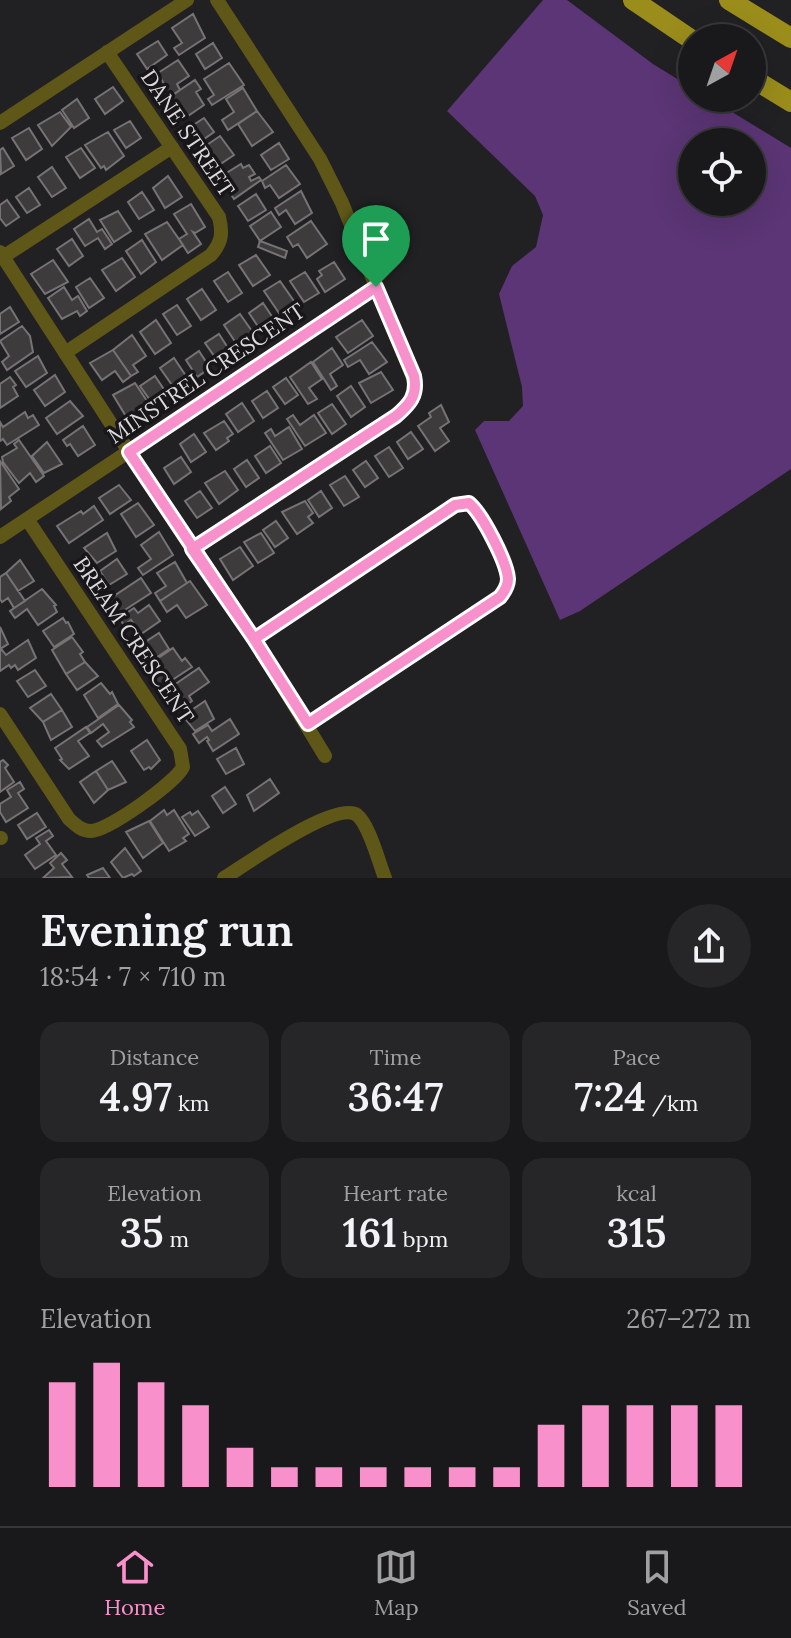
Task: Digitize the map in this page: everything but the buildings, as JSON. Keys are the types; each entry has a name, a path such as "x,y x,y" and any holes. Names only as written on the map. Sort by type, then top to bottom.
{"main road":[{"path":"633,0 678,31"},
{"path":"729,0 791,38"},
{"path":"766,87 791,102"}],"street":[{"path":"0,123 187,0"},
{"path":"192,549 396,416 412,400 416,385 342,203 320,159 217,0"},
{"name":"DANE STREET","path":"65,353 211,255 218,247 222,228 219,217 107,52"},
{"path":"172,147 2,255 192,549 254,639 325,756"},
{"name":"MINSTREL CRESCENT","path":"0,537 376,287"},
{"path":"254,639 455,505 469,503 482,519 506,571 508,581 500,597 308,724"},
{"name":"BREAM CRESCENT","path":"0,714 69,819 84,830 101,829 114,821 175,779 183,767 180,749 27,519"},
{"path":"224,878 325,818 349,811 355,813 364,824 385,878"}],"shaded area":[{"path":"543,0 567,0 678,79 678,112 732,112 758,128 678,128 678,216 766,216 766,133 791,148 791,469 580,611 560,620 475,430 484,421 509,421 523,406 522,387 499,294 512,266 536,247 543,215 535,196 447,111"}],"route":[{"path":"376,287 129,452 192,549 254,639 455,505 463,502 475,508 506,571 508,581 500,597 308,724 192,549 396,416 412,400 416,385 414,376 376,287"}]}
